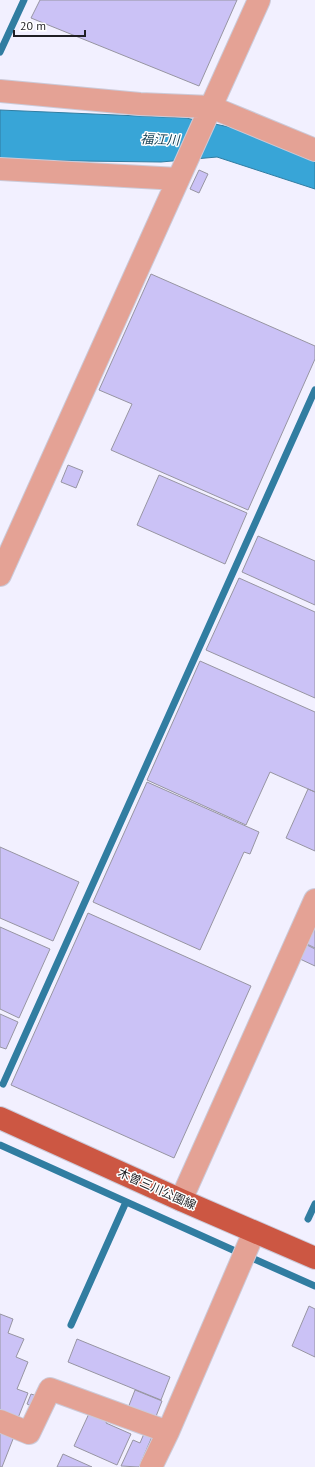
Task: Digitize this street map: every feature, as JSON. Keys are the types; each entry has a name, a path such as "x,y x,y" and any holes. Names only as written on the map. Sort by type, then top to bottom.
{"main road":[{"name":"木曽三川公園線","path":"0,1118 181,1200 315,1258"}],"street":[{"path":"0,575 259,0"},
{"path":"0,91 208,112 315,150"},
{"path":"0,169 180,174"},
{"path":"181,1200 315,900"},
{"path":"151,1467 168,1432 254,1232"},
{"path":"0,1421 29,1433 50,1388 168,1432"}],"water":[{"name":"福江川","path":"0,110 186,118 234,128 315,162 315,189 217,157 161,162 0,160"}],"building":[{"path":"40,0 237,0 199,86 31,18"},
{"path":"199,170 208,174 199,193 190,189"},
{"path":"151,274 315,346 315,359 248,510 111,450 132,404 99,390"},
{"path":"68,465 83,471 76,488 61,482"},
{"path":"159,475 247,513 225,564 137,525"},
{"path":"258,536 315,561 315,605 242,572"},
{"path":"239,578 315,612 315,698 206,650"},
{"path":"200,661 315,712 315,792 270,772 246,825 147,780"},
{"path":"147,782 259,832 250,854 244,852 200,950 93,902"},
{"path":"308,789 315,792 315,851 286,838"},
{"path":"0,847 79,882 53,941 0,918"},
{"path":"88,913 251,986 174,1158 11,1085"},
{"path":"315,926 315,948 307,944"},
{"path":"0,927 50,949 19,1018 0,1009"},
{"path":"307,945 315,949 315,966 300,959"},
{"path":"0,1014 18,1022 6,1049 0,1047"},
{"path":"309,1306 315,1309 315,1357 292,1346"},
{"path":"0,1314 13,1319 8,1333 24,1339 16,1357 28,1362 17,1389 28,1393 16,1423 0,1416"},
{"path":"77,1339 170,1377 161,1400 68,1362"},
{"path":"135,1390 162,1401 155,1419 128,1408"},
{"path":"31,1394 40,1397 36,1408 27,1404"},
{"path":"92,1407 109,1415 106,1423 131,1434 117,1465 74,1446"},
{"path":"0,1428 15,1434 2,1467 0,1467"},
{"path":"146,1429 154,1432 139,1467 121,1466 133,1440 140,1443"},
{"path":"63,1454 92,1467 57,1467"}],"waterway":[{"path":"0,52 24,0"},
{"path":"3,1084 315,390"},
{"path":"0,1145 233,1250"},
{"path":"71,1325 126,1202"},
{"path":"308,1219 315,1204"},
{"path":"254,1259 315,1286"}]}
